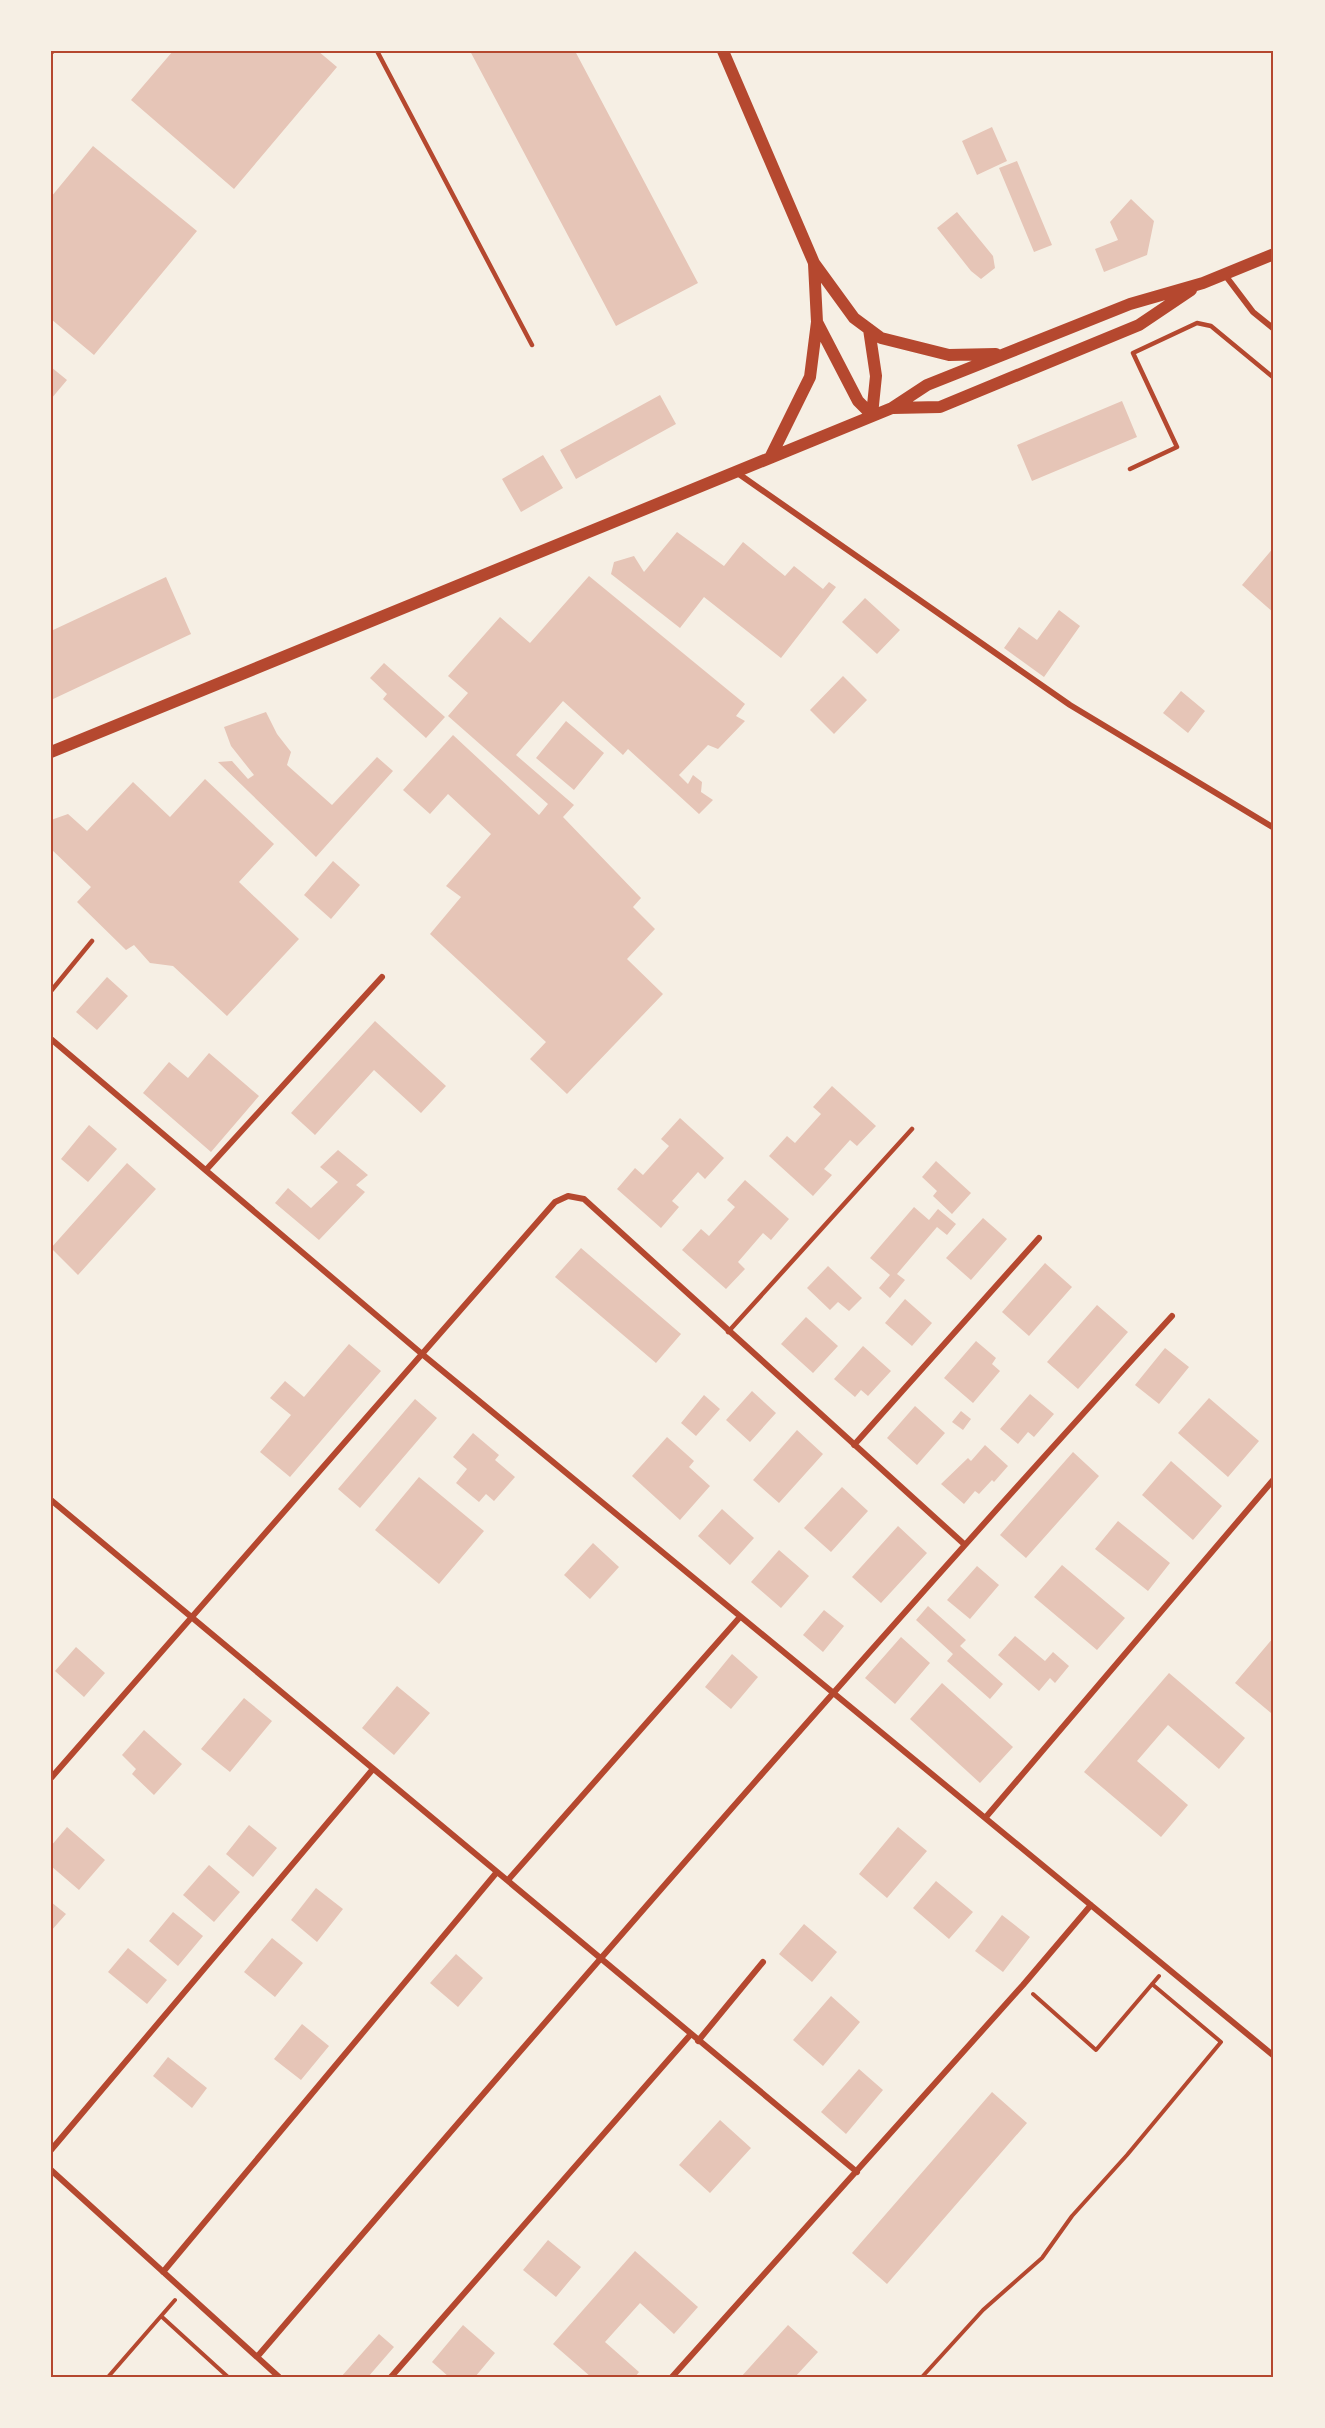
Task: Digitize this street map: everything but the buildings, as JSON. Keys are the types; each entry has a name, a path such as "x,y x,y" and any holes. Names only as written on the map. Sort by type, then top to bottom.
{"main road":[{"path":"723,51 814,263 854,318 881,338 949,356 1009,353"},
{"path":"51,752 892,408 927,385 1130,304 1203,283 1274,254"},
{"path":"770,458 810,377 818,322 814,263"},
{"path":"892,408 940,407 1139,325 1203,283"},
{"path":"818,322 858,401 872,415"},
{"path":"869,329 876,376 872,415"}],"street":[{"path":"1225,274 1253,312 1274,329"},
{"path":"735,472 1070,705 1274,828"},
{"path":"206,1170 382,977"},
{"path":"51,1039 422,1354 1274,2056"},
{"path":"51,1778 555,1202 568,1196 584,1199 964,1544"},
{"path":"854,1445 1039,1238"},
{"path":"257,2356 599,1958 964,1544 1172,1316"},
{"path":"986,1817 1274,1479"},
{"path":"51,1500 857,2172"},
{"path":"508,1881 740,1617"},
{"path":"51,2150 373,1769"},
{"path":"163,2272 496,1872"},
{"path":"672,2377 857,2172 1091,1905"},
{"path":"698,2041 763,1962"},
{"path":"391,2377 691,2034"},
{"path":"51,2170 279,2377"}],"lane":[{"path":"376,51 532,345"},
{"path":"1130,469 1177,447 1133,353 1197,323 1211,326 1274,378"},
{"path":"51,992 92,941"},
{"path":"728,1332 912,1129"}],"path":[{"path":"922,2377 983,2310 1042,2258 1072,2216 1127,2155 1221,2042 1152,1984 1096,2050 1034,1995"},
{"path":"108,2377 183,2290"},
{"path":"161,2316 228,2377"}]}
